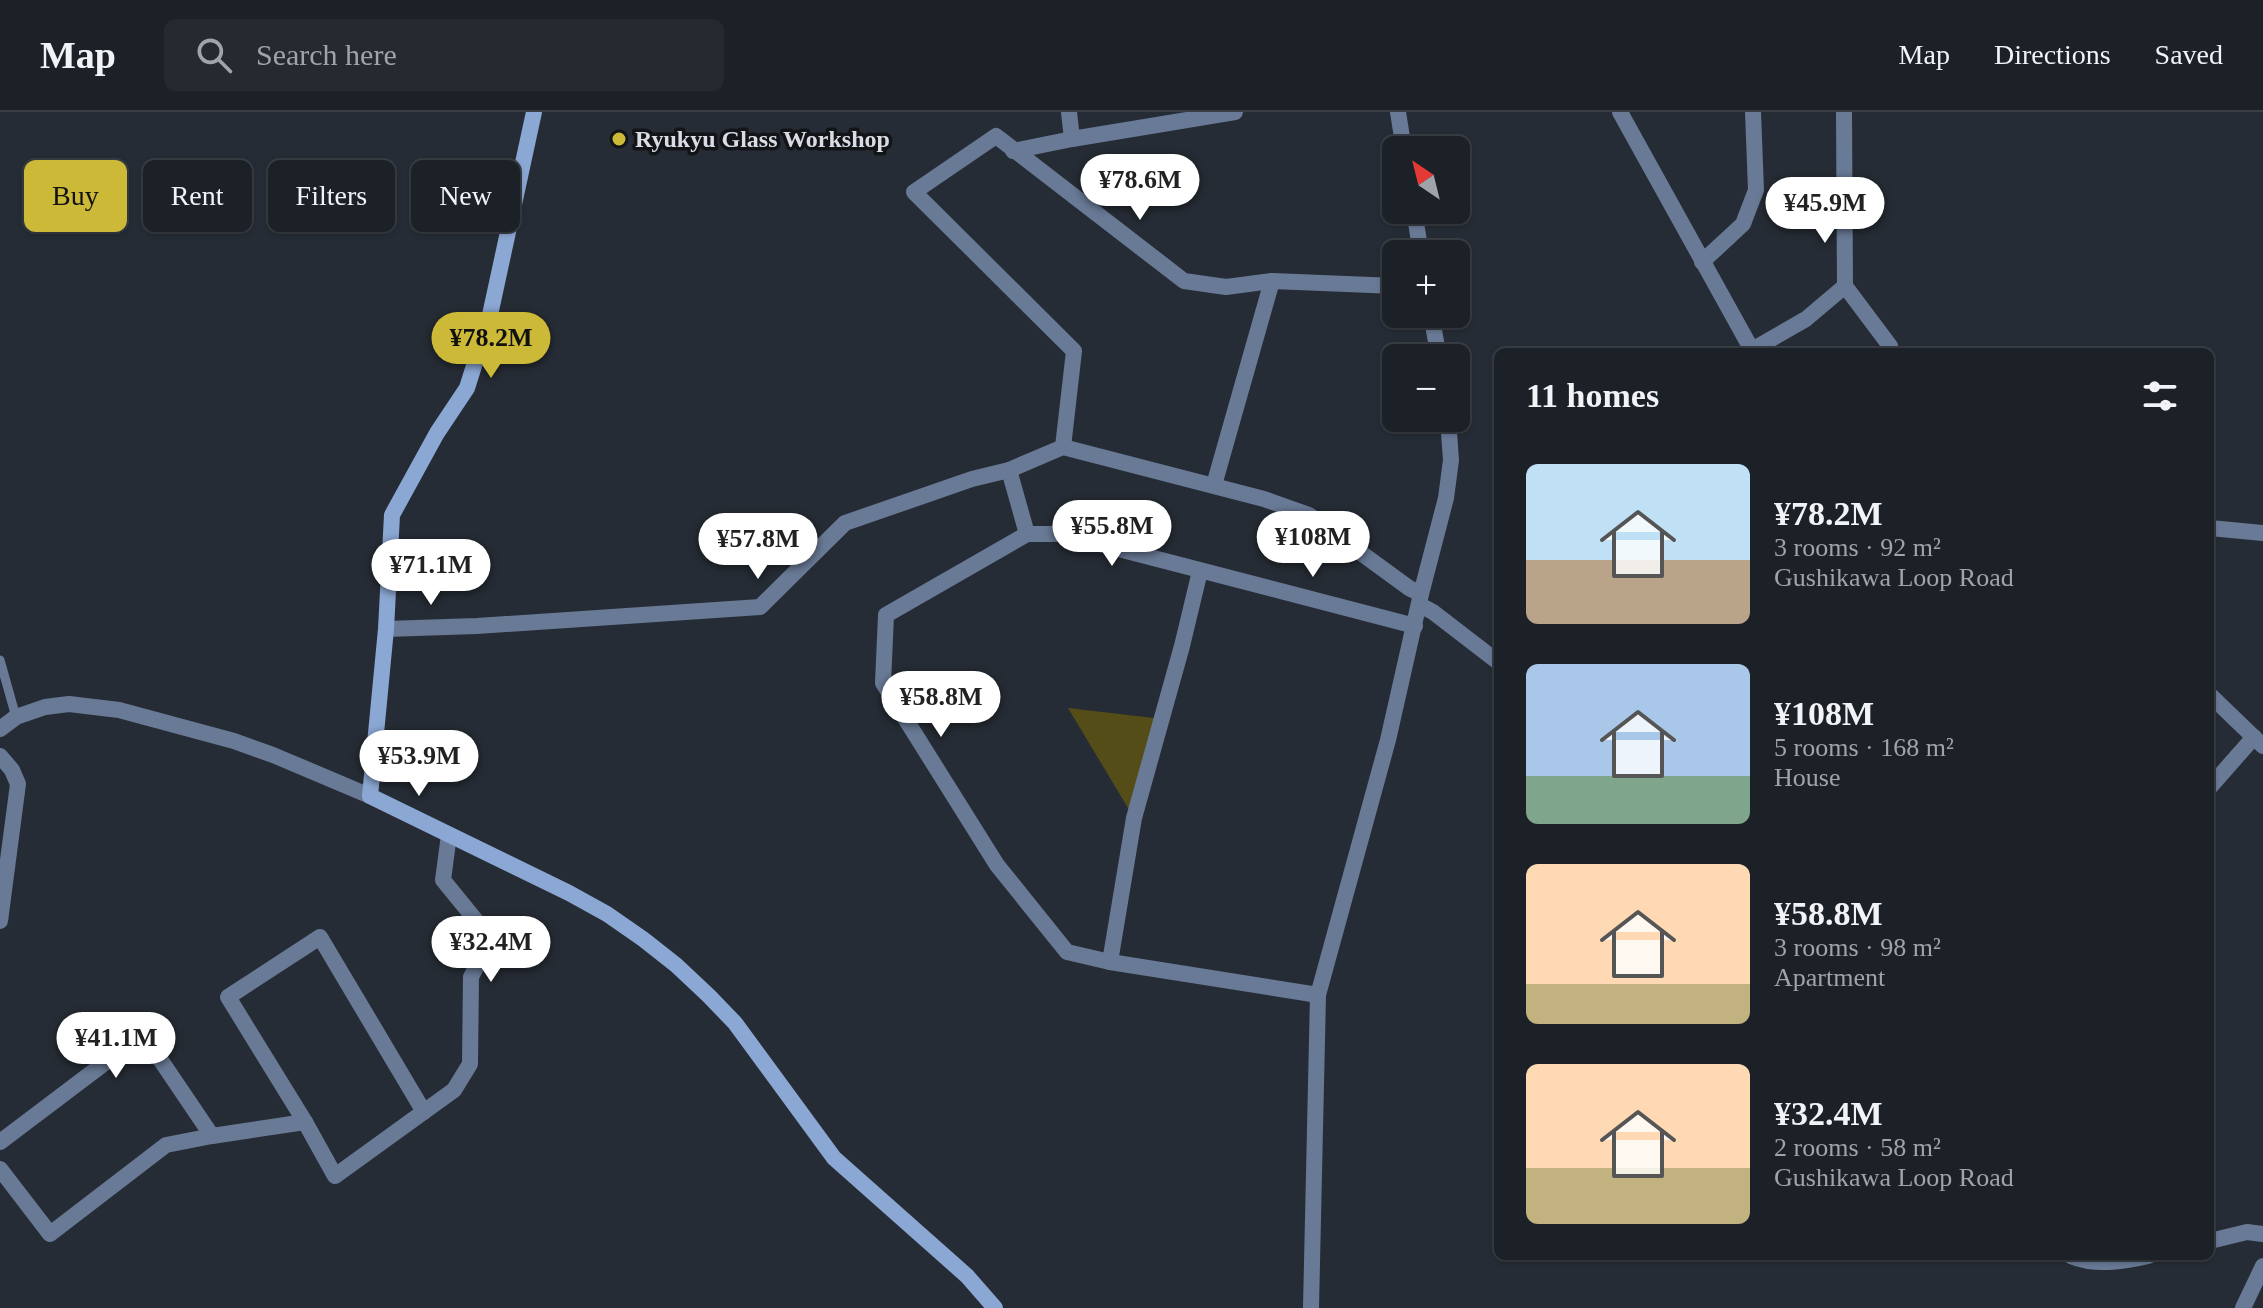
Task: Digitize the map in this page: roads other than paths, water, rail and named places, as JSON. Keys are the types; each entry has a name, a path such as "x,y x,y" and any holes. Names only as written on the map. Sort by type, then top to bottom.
{"main road":[{"path":"534,112 490,315 467,388 437,433 392,515 386,629 370,796 569,893 607,914 676,965 735,1023 834,1158 955,1265 995,1308"}],"street":[{"path":"1069,112 1072,139"},
{"path":"1013,151 1235,112"},
{"path":"1398,112 1402,136"},
{"path":"1620,112 1751,348"},
{"path":"1702,262 1743,224 1756,190 1753,112"},
{"path":"1844,112 1845,286 1890,348"},
{"path":"1063,447 1074,351 914,192 996,136 1184,281 1226,287 1272,281 1382,285"},
{"path":"1214,485 1272,281"},
{"path":"1758,348 1806,319 1845,286"},
{"path":"1311,1308 1318,995 1388,740 1450,478 1449,432"},
{"path":"386,629 760,607 845,523 972,479 1009,470 1063,447 1214,485 1309,515 1409,588 1433,612 1494,659"},
{"path":"1009,470 1027,534"},
{"path":"2214,528 2263,533"},
{"path":"1318,995 1110,962 1067,952 997,865 883,683 886,615 1027,534 1061,534 1415,626"},
{"path":"1110,962 1134,818 1200,571"},
{"path":"2214,699 2258,742 2214,783"},
{"path":"0,729 16,717 45,707 69,704 119,710 234,741 370,796"},
{"path":"0,756 12,770 18,784 0,921"},
{"path":"424,1112 320,937 228,997 335,1176 424,1112 454,1090 470,1064 471,977 491,939 443,880 449,835"},
{"path":"0,1142 143,1034 212,1136"},
{"path":"0,1169 50,1234 166,1145 305,1122"},
{"path":"2214,1240 2247,1232 2263,1234"},
{"path":"2080,1260 2131,1260"},
{"path":"2243,1308 2263,1266"}],"lane":[{"path":"0,660 16,717"}],"place":[{"name":"Ryukyu Glass Workshop","path":"619,139"}]}
